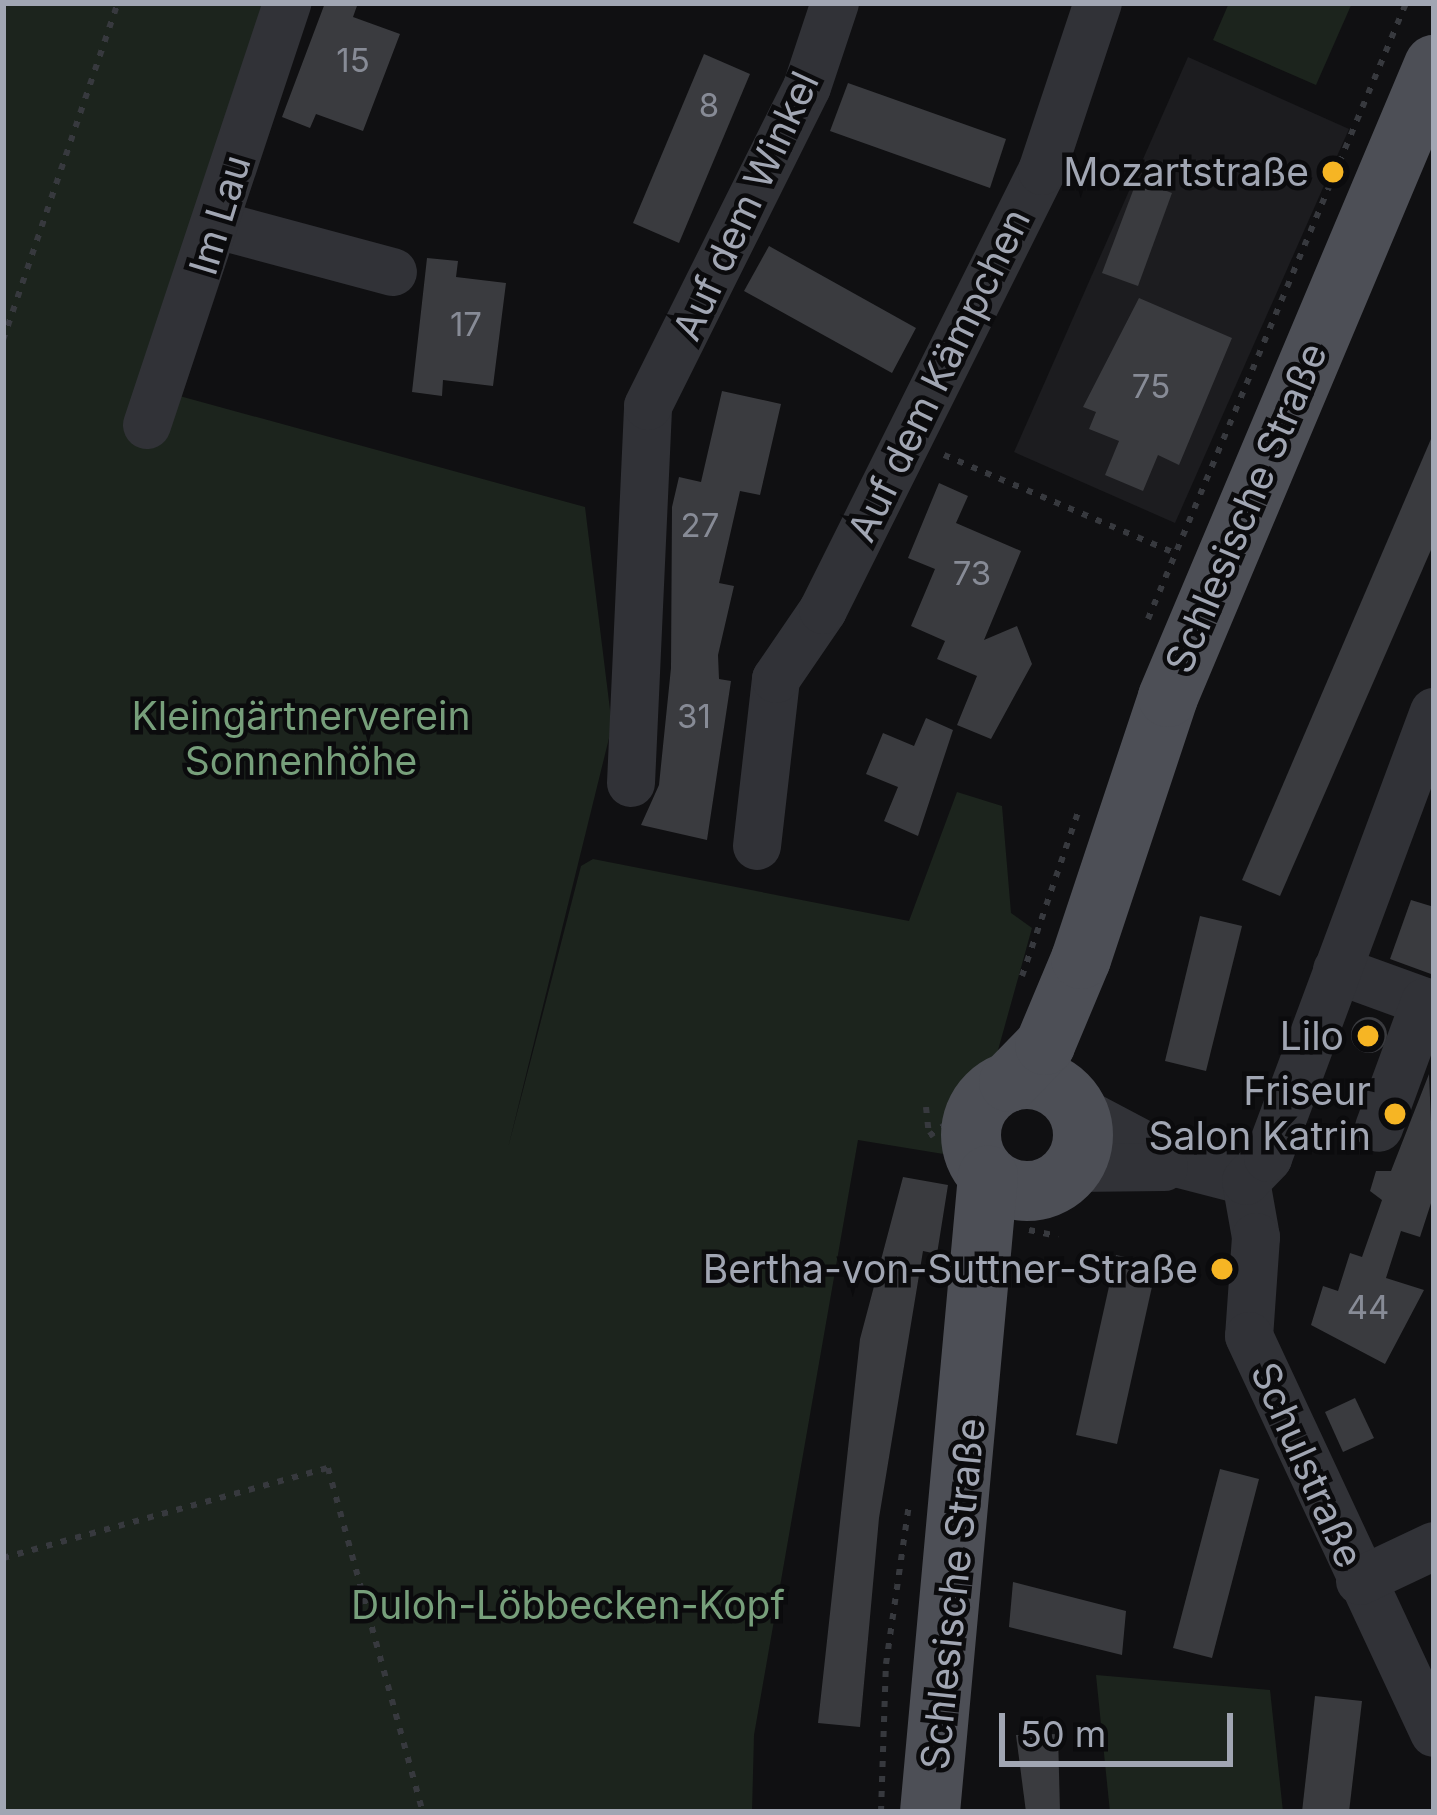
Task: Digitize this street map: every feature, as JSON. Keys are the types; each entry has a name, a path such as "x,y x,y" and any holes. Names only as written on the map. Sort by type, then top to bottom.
{"main road":[{"name":"Schlesische Straße","path":"930,1812 978,1377 1042,1137 1045,1046 1081,959 1168,697 1434,65"}],"street":[{"name":"Im Lau","path":"147,425 220,226 287,3"},
{"name":"Auf dem Winkel","path":"631,783 648,406 807,88 835,3"},
{"name":"Auf dem Kämpchen","path":"757,846 776,680 823,610 1042,171 1098,3"},
{"path":"220,226 393,272"},
{"path":"1042,1137 1246,1181 1268,1158 1434,712"},
{"path":"1337,970 1425,1002 1379,1128"},
{"name":"Schulstraße","path":"1246,1181 1256,1237 1249,1336 1434,1733"},
{"path":"1360,1581 1434,1546"}],"path":[{"path":"3,340 118,3"},
{"path":"906,439 1172,552"},
{"path":"926,1108 929,1136 960,1114"},
{"path":"3,1558 328,1468 423,1812"}],"shaded area":[{"path":"1188,57 1349,129 1175,523 1014,452"}],"green space":[{"path":"3,3 269,3 165,392 585,507 612,726 508,1148 581,866 593,859 909,921 957,792 1002,806 1011,913 1032,928 968,1158 858,1140 754,1735 752,1812 3,1812"},
{"path":"1229,3 1352,3 1316,85 1213,40"},
{"path":"1096,1675 1270,1690 1283,1812 1110,1812"}],"building":[{"path":"325,3 358,3 353,17 400,34 363,131 316,114 310,128 282,117"},
{"path":"704,54 750,74 679,243 633,223"},
{"path":"848,83 1006,139 990,188 830,131"},
{"path":"1137,180 1172,193 1138,286 1102,273"},
{"path":"769,246 916,328 892,373 744,291"},
{"path":"427,258 458,261 456,277 506,283 493,386 443,380 442,396 412,392"},
{"path":"1139,298 1232,338 1179,465 1158,455 1143,491 1105,475 1119,441 1089,429 1096,412 1083,407"},
{"path":"722,391 781,404 760,495 740,491 719,583 734,586 718,655 719,679 731,681 707,840 641,825 659,785 671,668 672,507 679,477 701,482"},
{"path":"1434,432 1434,543 1280,896 1242,880"},
{"path":"939,483 968,496 956,523 1021,551 984,640 1017,626 1032,664 991,739 957,725 977,676 937,659 945,641 911,626 935,569 908,558"},
{"path":"926,718 953,730 918,836 884,821 898,787 866,774 883,733 914,746"},
{"path":"1411,900 1434,907 1431,974 1390,959"},
{"path":"1200,916 1242,926 1206,1071 1165,1061"},
{"path":"1369,1017 1382,1022 1387,1035 1382,1048 1369,1053 1356,1048 1351,1035 1356,1022"},
{"path":"1429,1074 1434,1194 1420,1237 1401,1231 1386,1278 1424,1290 1385,1364 1311,1325 1323,1286 1338,1291 1350,1253 1362,1257 1382,1200 1370,1191 1376,1171 1391,1171"},
{"path":"903,1177 948,1185 937,1254 923,1251 879,1518 860,1727 818,1723 860,1339"},
{"path":"1116,1255 1157,1264 1117,1444 1076,1435"},
{"path":"1355,1398 1374,1438 1343,1452 1325,1412"},
{"path":"1220,1469 1259,1479 1212,1658 1173,1648"},
{"path":"1013,1582 1126,1611 1122,1655 1009,1627"},
{"path":"1315,1696 1362,1701 1349,1812 1302,1812"},
{"path":"1058,1734 1060,1812 1026,1812 1016,1735"}],"place":[{"name":"Mozartstraße","path":"1333,172"},
{"name":"Lilo","path":"1368,1036"},
{"name":"Friseur Salon Katrin","path":"1395,1114"},
{"name":"Bertha-von-Suttner-Straße","path":"1222,1269"}],"park label":[{"name":"Kleingärtnerverein Sonnenhöhe","path":"301,740"},
{"name":"Duloh-Löbbecken-Kopf","path":"568,1605"}]}
